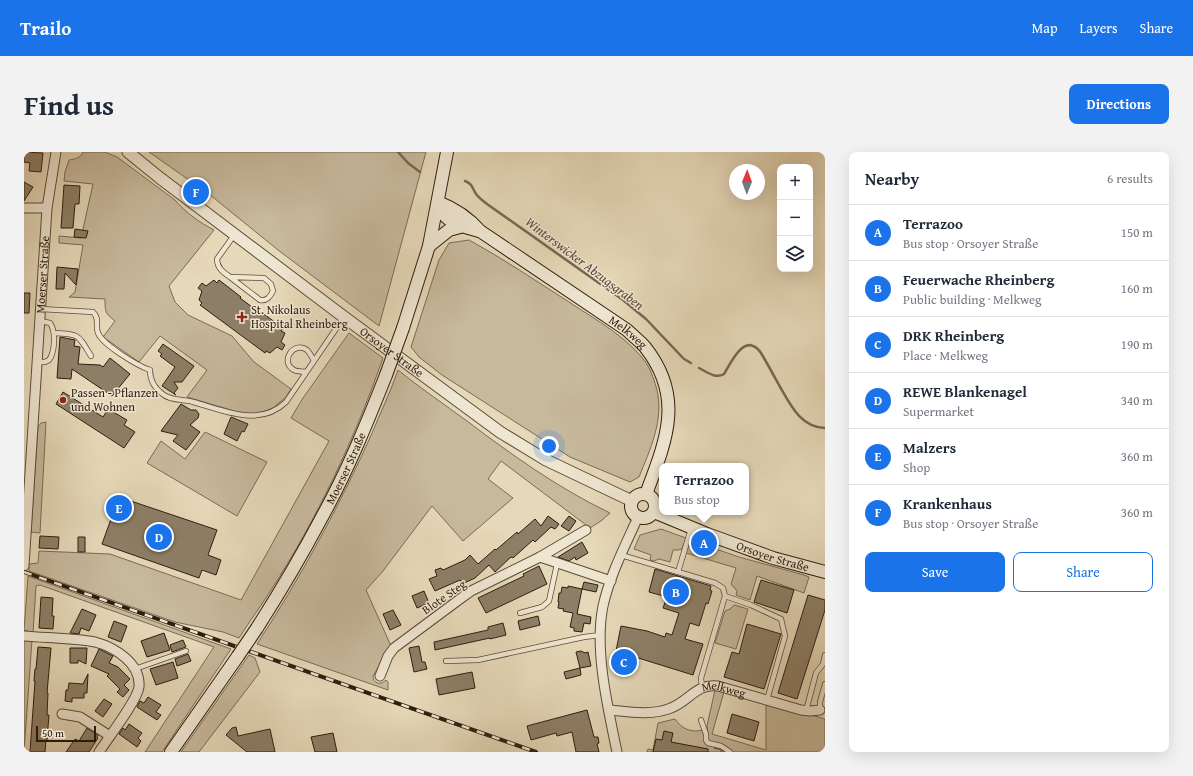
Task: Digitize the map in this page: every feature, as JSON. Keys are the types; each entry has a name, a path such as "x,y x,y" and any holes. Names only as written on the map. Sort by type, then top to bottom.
{"main road":[{"name":"Moerser Straße","path":"171,752 257,628 294,568 323,516 360,440 403,328 430,246 448,152"},
{"name":"Melkweg","path":"438,205 446,218 460,227 480,231"},
{"name":"Melkweg","path":"438,205 459,212 471,220 480,231 627,330 644,346 658,365 668,392 669,418 658,464 646,494"},
{"path":"430,246 449,230 460,227"},
{"path":"646,494 654,501 654,512 648,518 638,517 631,509 632,502 638,496 646,494"},
{"name":"Orsoyer Straße","path":"654,512 659,514"},
{"name":"Orsoyer Straße","path":"662,515 773,558 825,572"}],"street":[{"name":"Moerser Straße","path":"24,566 47,208 56,152"},
{"name":"Orsoyer Straße","path":"128,152 160,178 344,317 500,432 546,460 632,502"},
{"path":"24,210 47,208"},
{"path":"617,752 600,655 603,607 610,581 638,517"},
{"name":"Blote Steg","path":"380,676 388,656 394,648 471,591 540,557 586,530"},
{"path":"540,557 610,581"},
{"path":"24,636 95,642 108,647 123,656 135,669 139,687 135,698 99,752"},
{"name":"Melkweg","path":"609,710 642,713 663,711 682,703 702,687 711,685 806,711 820,710"},
{"path":"62,714 80,716 110,736"}],"lane":[{"path":"230,277 264,278 272,284 273,291 268,299 260,300 220,270 218,267 217,259 235,234"},
{"path":"41,308 94,312 97,318 98,332 104,342 134,363 150,370 150,378 152,383 163,395 172,399 192,401 242,416 260,416 281,407 290,397 344,317"},
{"path":"37,362 45,362 52,357 54,333 50,323 40,321"},
{"path":"54,333 75,335 83,343 91,356"},
{"path":"306,372 291,368 288,362 289,354 294,349 302,348 308,352 314,361"},
{"path":"678,572 692,527"},
{"path":"621,555 720,585 723,588 725,596 701,678 702,687"},
{"path":"520,613 542,608 549,601 557,564"},
{"path":"725,596 751,605 781,619 785,636 767,700"},
{"path":"446,661 478,660 584,637 601,635"},
{"path":"135,669 186,651"},
{"path":"806,711 816,673 823,664 825,655"},
{"path":"820,710 820,702 825,684"},
{"path":"701,720 708,743 730,752"}],"shaded area":[{"path":"83,152 105,152 117,157 175,200 193,217 214,230 169,286 175,302 188,315 232,336 254,362 291,389 286,397 273,408 260,413 251,414 238,412 187,397 207,370 160,336 139,362 103,337 115,321 106,312 105,299 69,297 75,292 83,245 59,243 59,236 81,238 93,184 64,181 69,160 76,159"},
{"path":"149,152 426,152 379,326 278,250 209,194"},
{"path":"469,240 520,270 590,315 631,345 647,364 657,390 659,412 655,435 639,477 630,482 570,457 442,375 419,357 411,347 439,260 449,243"},
{"path":"349,333 383,358 360,418 334,477 288,563 239,638 223,632 175,622 29,571 29,564 38,563 39,551 110,554 241,600 329,441 291,418 303,398"},
{"path":"398,370 423,390 536,470 572,493 610,513 590,528 501,461 488,479 513,498 463,541 432,506 383,571 366,590 391,646 373,676 377,683 384,682 386,680 388,682 388,690 257,644 304,567 347,486 373,431"},
{"path":"46,422 40,533 31,532 38,427 41,423"},
{"path":"205,432 267,462 237,516 147,463 161,441 185,459"},
{"path":"661,529 686,538 682,549 673,550 670,562 659,559 654,561 650,560 651,555 634,549 640,535"},
{"path":"690,540 739,557 809,577 804,593 757,576 750,600 736,595 737,591 731,584 736,568 686,553"},
{"path":"28,576 231,649 162,752 145,752 214,647 40,585 36,586 33,633 24,630"},
{"path":"734,605 748,609 736,649 715,643 725,611"},
{"path":"24,640 32,640 24,752"},
{"path":"249,655 255,658 260,672 199,752 181,752"},
{"path":"715,690 724,692 712,734 766,750 766,705 771,706 771,703 825,719 825,752 647,752 648,749 653,750 658,723 675,719 684,728 695,731 703,730 704,734 708,733 707,726"}],"building":[{"path":"24,152 43,153 41,172 29,171 30,163 24,162"},
{"path":"24,182 33,187 24,201"},
{"path":"64,185 80,186 79,204 75,204 73,228 61,228"},
{"path":"75,229 88,231 86,238 74,237"},
{"path":"57,267 78,269 76,285 65,273 64,289 56,289"},
{"name":"St. Nikolaus Hospital Rheinberg","path":"214,280 217,283 219,280 260,313 261,312 283,328 281,331 285,333 281,342 285,345 282,350 277,347 270,353 266,351 265,353 200,305 202,303 199,300 202,291 198,288 202,283 206,286"},
{"path":"24,293 30,293 29,313 24,313"},
{"path":"60,337 75,340 74,346 80,347 78,364 100,365 103,367 110,358 130,374 112,396 72,369 71,379 57,378"},
{"path":"163,344 194,366 182,382 174,382 178,388 174,393 176,395 162,386 175,367 160,356 162,354 158,351"},
{"path":"63,392 103,417 108,409 127,420 124,425 135,432 124,448 56,404"},
{"path":"181,404 191,410 196,410 199,414 198,418 190,425 200,432 186,450 173,441 178,435 161,431"},
{"path":"231,417 248,424 244,432 242,431 237,441 224,434"},
{"path":"119,497 217,530 208,555 221,560 216,575 202,570 199,578 102,544"},
{"path":"548,516 559,524 555,529 551,527 535,542 533,540 513,558 511,557 495,572 489,565 475,578 462,584 460,580 435,591 429,579 437,576 435,570 441,568 443,570 465,560 470,555 478,564 517,532 518,534 535,519 541,526"},
{"path":"569,516 576,521 569,531 561,526"},
{"path":"40,536 59,537 58,549 39,548"},
{"path":"78,537 85,537 85,552 78,552"},
{"path":"582,542 588,553 576,560 575,557 569,561 558,557"},
{"path":"539,566 547,584 486,613 478,598 524,576 523,574"},
{"path":"655,569 711,586 710,590 712,591 708,604 706,603 699,626 690,623 685,639 703,644 693,675 635,657 632,670 626,668 625,670 621,670 617,669 618,667 613,666 621,626 647,631 665,637 666,633 672,635 679,613 663,608 667,597 649,592"},
{"path":"761,580 794,590 787,613 754,602"},
{"path":"584,582 598,585 596,592 582,589"},
{"path":"568,586 582,589 577,614 591,617 590,624 584,623 582,632 574,631 574,628 570,627 573,613 563,611 564,609 558,608 559,593 561,593 562,587 568,588"},
{"path":"424,591 429,603 417,608 412,596"},
{"path":"808,595 825,600 825,610 797,699 778,693"},
{"path":"41,597 53,598 53,629 39,628"},
{"path":"82,609 96,615 89,631 81,628 79,634 70,633"},
{"path":"393,610 401,625 390,630 383,614"},
{"path":"538,616 540,625 520,630 518,621"},
{"path":"114,621 127,626 121,642 108,637"},
{"path":"503,623 506,635 435,650 434,642 488,630 488,627"},
{"path":"747,624 781,634 764,689 724,677 732,652 739,654"},
{"path":"164,633 170,650 147,657 141,641"},
{"path":"183,640 186,647 172,652 170,645"},
{"path":"419,646 422,662 425,662 427,669 414,672 409,648"},
{"path":"38,647 51,648 47,693 47,715 49,715 45,752 30,752 34,681"},
{"path":"70,648 87,648 86,664 78,660 78,663 70,663"},
{"path":"99,649 113,656 109,663 118,667 130,679 124,685 129,690 123,697 117,692 120,689 107,676 109,674 91,666"},
{"path":"581,651 585,653 588,652 591,666 580,668 576,652"},
{"path":"188,654 191,661 177,666 175,659"},
{"path":"173,662 178,678 156,685 150,669"},
{"path":"580,668 581,675 566,679 564,672"},
{"path":"472,672 475,688 439,695 436,679"},
{"path":"88,674 87,693 84,693 84,698 72,698 72,702 65,701 66,690 68,690 69,683 83,684"},
{"path":"148,697 161,705 156,712 161,715 157,720 137,707 140,701 144,703"},
{"path":"104,699 112,704 103,717 95,711"},
{"path":"587,710 594,737 598,737 599,743 597,744 599,752 576,752 572,732 557,736 556,733 531,740 527,726"},
{"path":"732,714 759,722 754,741 727,733"},
{"path":"129,724 142,733 138,738 141,741 137,747 119,734 123,728 125,730"},
{"path":"236,727 238,736 270,729 275,752 247,752 226,735 232,728"},
{"path":"87,728 98,735 98,738 89,752 66,752 75,739 79,741"},
{"path":"664,731 673,733 671,742 708,749 708,752 653,752 656,739 662,740"},
{"path":"333,733 337,752 315,752 311,737"}],"waterway":[{"name":"Winterswicker Abzugsgraben","path":"398,152 408,163 420,172"},
{"name":"Winterswicker Abzugsgraben","path":"465,181 471,185 477,195 486,203 623,300 646,319 684,359 691,363"},
{"name":"Winterswicker Abzugsgraben","path":"699,368 717,376 724,374 740,350 749,345 754,346 761,353 787,400 802,419 816,427 825,428"},
{"path":"715,745 715,748 721,749 722,752"}],"railway":[{"path":"24,572 536,752"}],"place":[{"name":"Krankenhaus","path":"196,192"},
{"name":"St. Nikolaus Hospital Rheinberg","path":"242,317"},
{"name":"Passen - Pflanzen und Wohnen","path":"63,400"},
{"name":"Malzers","path":"119,508"},
{"name":"REWE Blankenagel","path":"159,537"},
{"name":"Terrazoo","path":"704,543"},
{"name":"Feuerwache Rheinberg","path":"676,592"},
{"name":"DRK Rheinberg","path":"624,662"}]}
